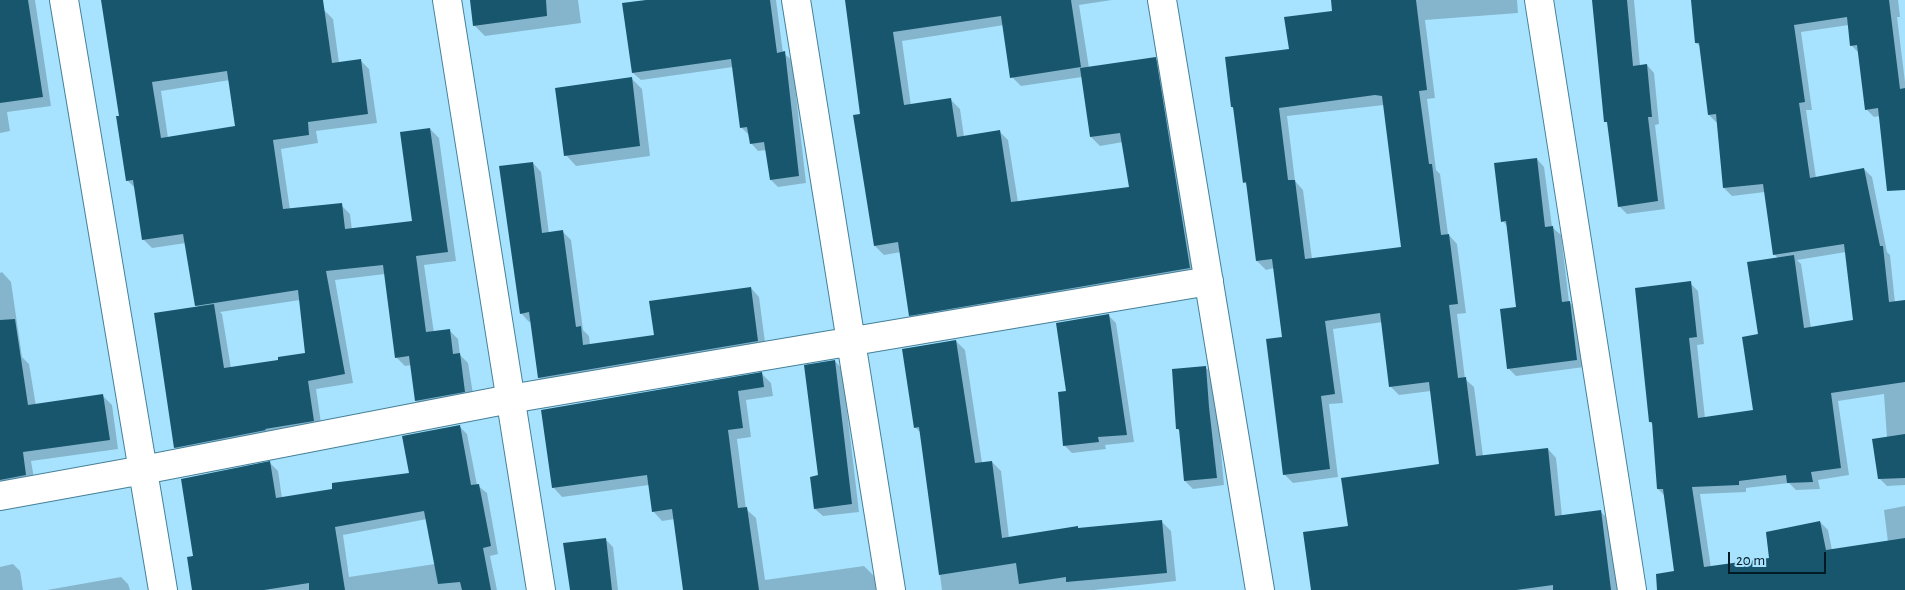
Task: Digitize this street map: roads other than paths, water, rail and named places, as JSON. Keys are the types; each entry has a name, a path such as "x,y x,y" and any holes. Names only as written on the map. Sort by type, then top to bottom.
{"street":[{"path":"64,0 163,590"},
{"path":"447,0 541,590"},
{"path":"796,0 891,590"},
{"path":"1162,0 1260,590"},
{"path":"1539,0 1632,590"},
{"path":"0,496 510,399 1209,281"}]}
